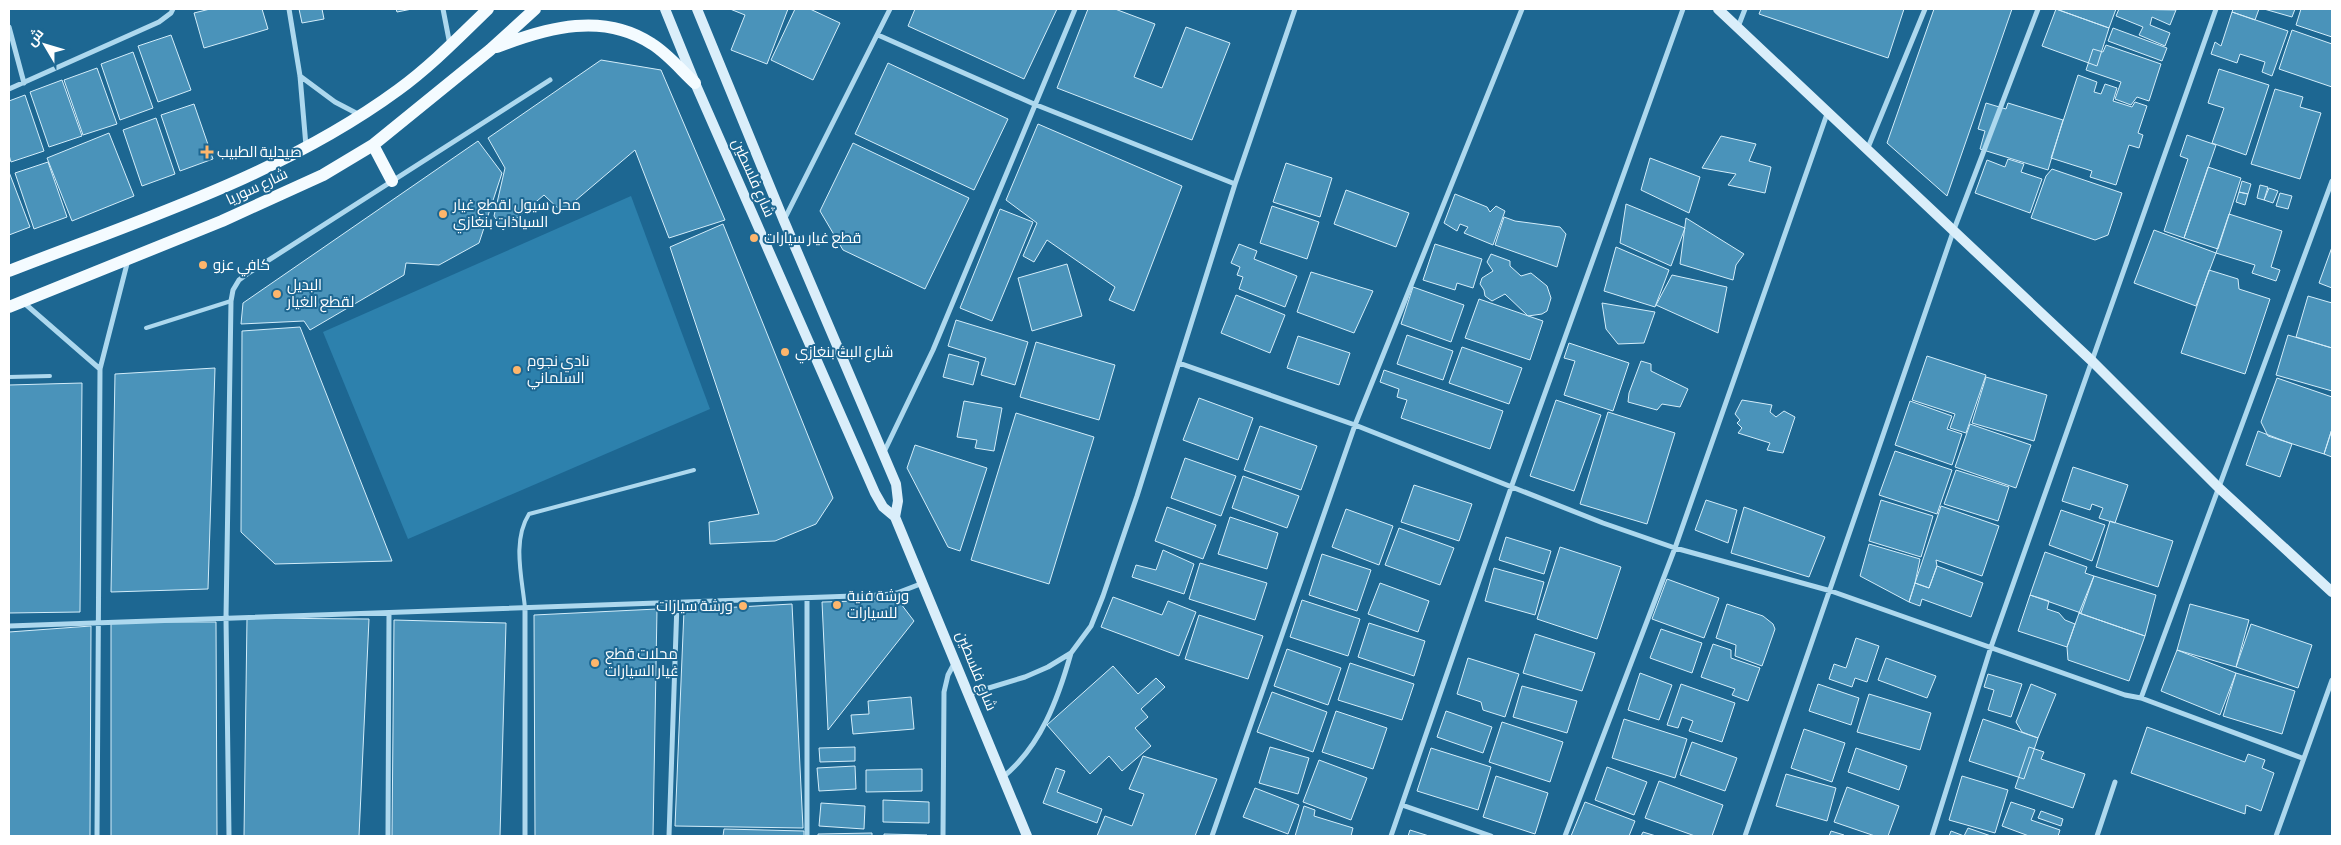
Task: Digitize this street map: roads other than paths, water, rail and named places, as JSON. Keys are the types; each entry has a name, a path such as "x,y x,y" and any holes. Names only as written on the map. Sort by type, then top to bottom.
{"main road":[{"name":"شارع سوريا","path":"9,271 208,194 306,146 361,115 399,89 450,46 488,9"},
{"name":"شارع سوريا","path":"9,306 222,222 323,175 372,146 490,50 535,9"},
{"path":"490,50 542,31 573,25 604,25 632,32 653,44 695,83"},
{"path":"372,146 392,181"}],"street":[{"path":"9,88 159,22 171,13 173,9"},
{"path":"288,9 300,76 306,146"},
{"path":"443,9 450,46"},
{"name":"شارع فلسطين","path":"665,9 695,83 875,493 883,507 895,517 1027,836"},
{"name":"شارع فلسطين","path":"697,9 784,221 884,453 898,492 895,517"},
{"path":"784,221 890,9"},
{"path":"884,453 933,350 1075,9"},
{"path":"1003,777 1019,764 1038,737 1051,711 1070,653 1090,626 1103,596 1180,363 1235,184 1295,9"},
{"path":"1212,836 1355,425 1522,9"},
{"path":"1391,836 1512,485 1683,9"},
{"path":"1718,9 1827,114 2092,362 2219,488 2332,592"},
{"path":"1738,28 1745,9"},
{"path":"1867,151 1925,9"},
{"path":"1745,836 1831,591 1953,232 2038,9"},
{"path":"1932,836 1991,647 2216,9"},
{"path":"9,27 24,83"},
{"path":"878,35 1034,104 1235,184"},
{"path":"300,76 335,102 361,115"},
{"path":"229,836 226,618 231,301 233,290 243,277 550,80"},
{"path":"1566,836 1675,548 1827,114"},
{"path":"2141,698 2332,181"},
{"path":"97,836 100,369 128,260"},
{"path":"22,301 100,369"},
{"path":"1180,363 1355,425 1512,485 1603,523 1675,548 1831,591 2141,698 2302,758"},
{"path":"9,626 882,595 897,593 923,583"},
{"path":"807,598 807,836"},
{"path":"670,836 677,603"},
{"path":"525,608 525,836"},
{"path":"388,836 389,613"},
{"path":"969,694 1025,677 1070,653"},
{"path":"943,836 944,692 948,675 956,662"},
{"path":"2276,836 2302,758 2332,680"},
{"path":"2097,836 2115,782"},
{"path":"1402,805 1491,836"}],"lane":[{"path":"146,328 231,301"},
{"path":"9,377 50,376"},
{"path":"525,608 520,544 521,527 529,514 694,470"}],"place":[{"name":"صيدلية الطبيب","path":"207,152"},
{"name":"محل سيول لقطع غيار السياذات بنغازي","path":"443,214"},
{"name":"قطع غيار سيارات","path":"754,238"},
{"name":"كافي عزو","path":"203,265"},
{"name":"البديل لقطع الغيار","path":"277,294"},
{"name":"شارع البث بنغازي","path":"785,352"},
{"name":"نادي نجوم السلماني","path":"517,370"},
{"name":"ورشة فنية للسيارات","path":"837,605"},
{"name":"ورشة سيارات","path":"743,606"},
{"name":"محلات قطع غيار السيارات","path":"595,663"}]}
